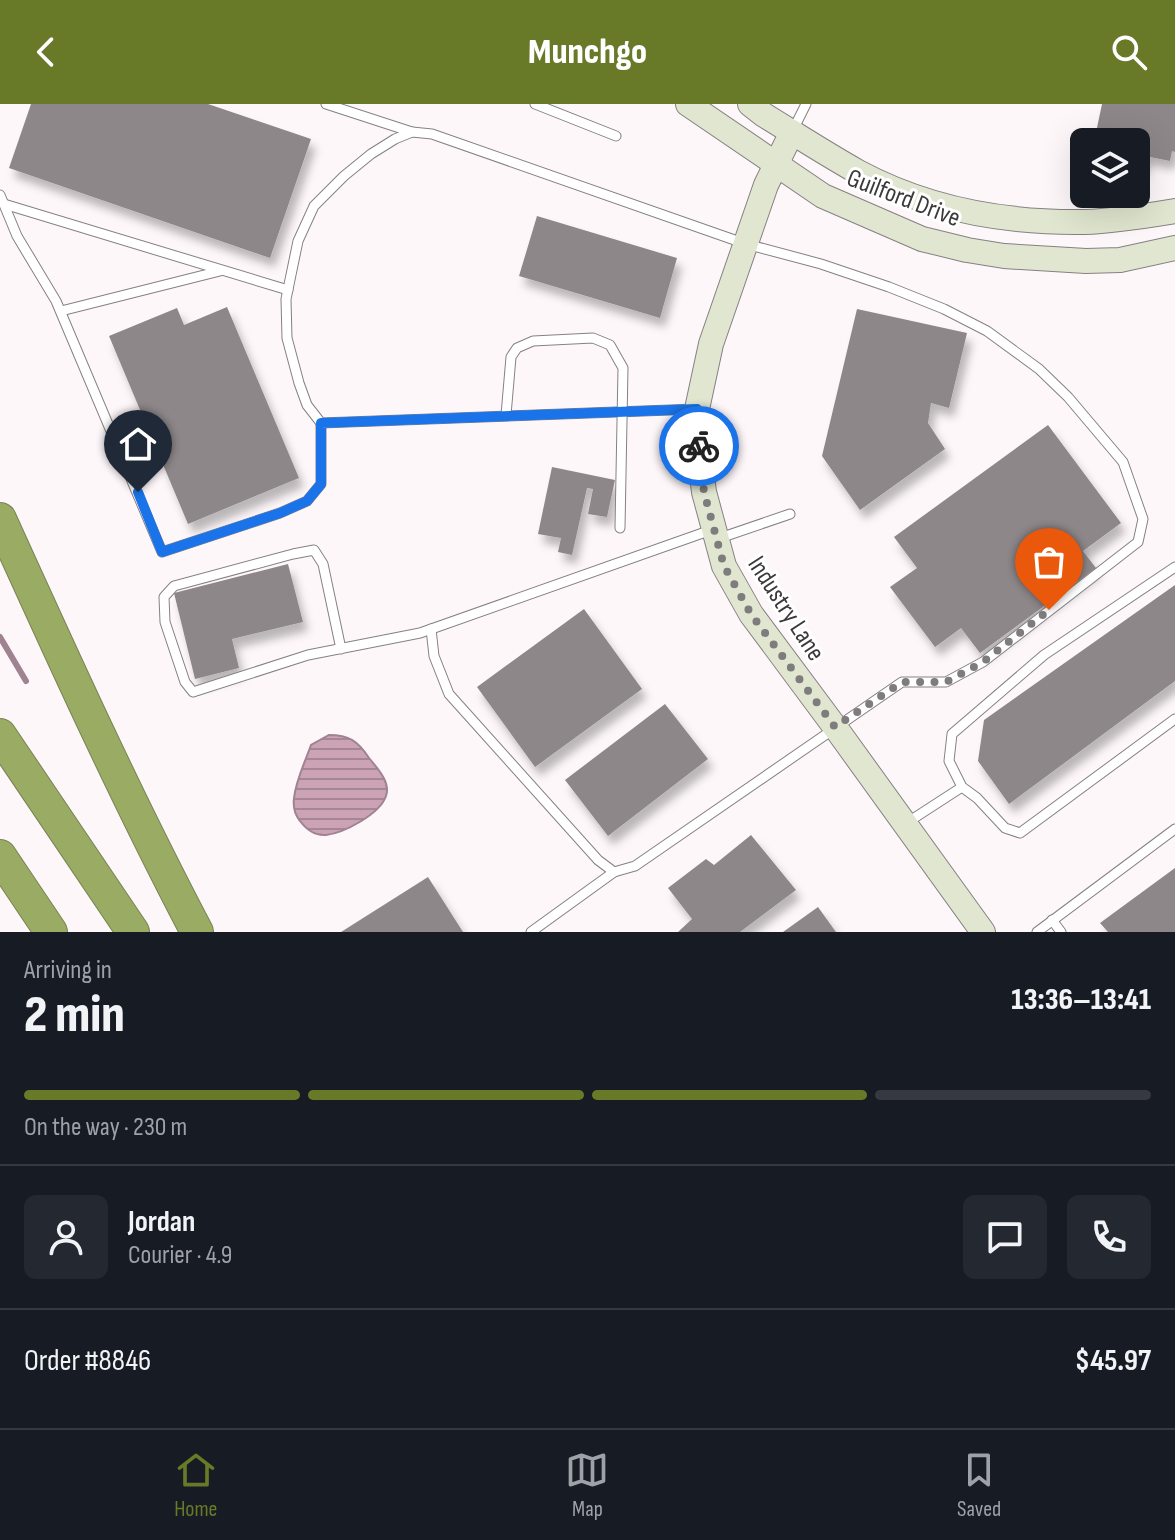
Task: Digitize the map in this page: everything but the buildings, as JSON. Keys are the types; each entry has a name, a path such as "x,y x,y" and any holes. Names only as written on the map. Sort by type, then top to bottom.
{"highway":[{"path":"0,519 145,833 197,932"},
{"path":"0,735 133,932"},
{"path":"0,856 51,932"}],"main road":[{"name":"Guilford Drive","path":"688,104 823,196 922,239 1004,256 1086,261 1120,260 1175,248"},
{"name":"Guilford Drive","path":"750,104 860,173 915,196 952,207 1034,221 1086,222 1175,211"},
{"name":"Industry Lane","path":"792,132 766,185 711,344 697,409 704,492 724,566 751,614 980,931"}],"lane":[{"path":"326,104 412,132 432,134 746,244 821,264 889,287 944,309 987,331 1039,369 1068,397 1123,462 1143,519 1138,542 983,662 946,682 902,682 635,866 614,872 531,932"},
{"path":"535,104 616,136"},
{"path":"792,132 806,104"},
{"path":"2,199 17,236 61,311 162,552 280,513 307,501 321,484 321,423 307,405 287,338 286,299 298,241 314,206 344,176 371,154 412,132"},
{"path":"2,199 288,290"},
{"path":"61,311 223,270"},
{"path":"506,415 511,357 517,348 533,341 593,338 610,345 623,368 620,528"},
{"path":"321,423 697,409"},
{"path":"341,649 323,564 314,550 174,586 164,597 165,622 185,682 193,692 308,655 341,649 420,633 715,534 790,514"},
{"path":"1175,567 1044,655 952,734 949,761 962,787 1005,828 1020,833 1175,719"},
{"path":"431,629 434,656 449,694 598,860 614,872"},
{"path":"905,824 962,787"},
{"path":"1037,932 1175,829"},
{"path":"1052,920 1061,932"}],"shaded area":[{"path":"329,735 342,736 357,743 382,776 387,791 382,803 369,816 342,831 322,835 302,824 294,801 311,745"}],"waterway":[{"path":"0,637 26,681"}],"way so far":[{"path":"699,446 704,492 724,566 751,614 835,727 902,682 946,682 983,662 1049,610"}],"route":[{"path":"138,492 162,552 307,501 321,484 321,423 697,409 699,446"}]}
